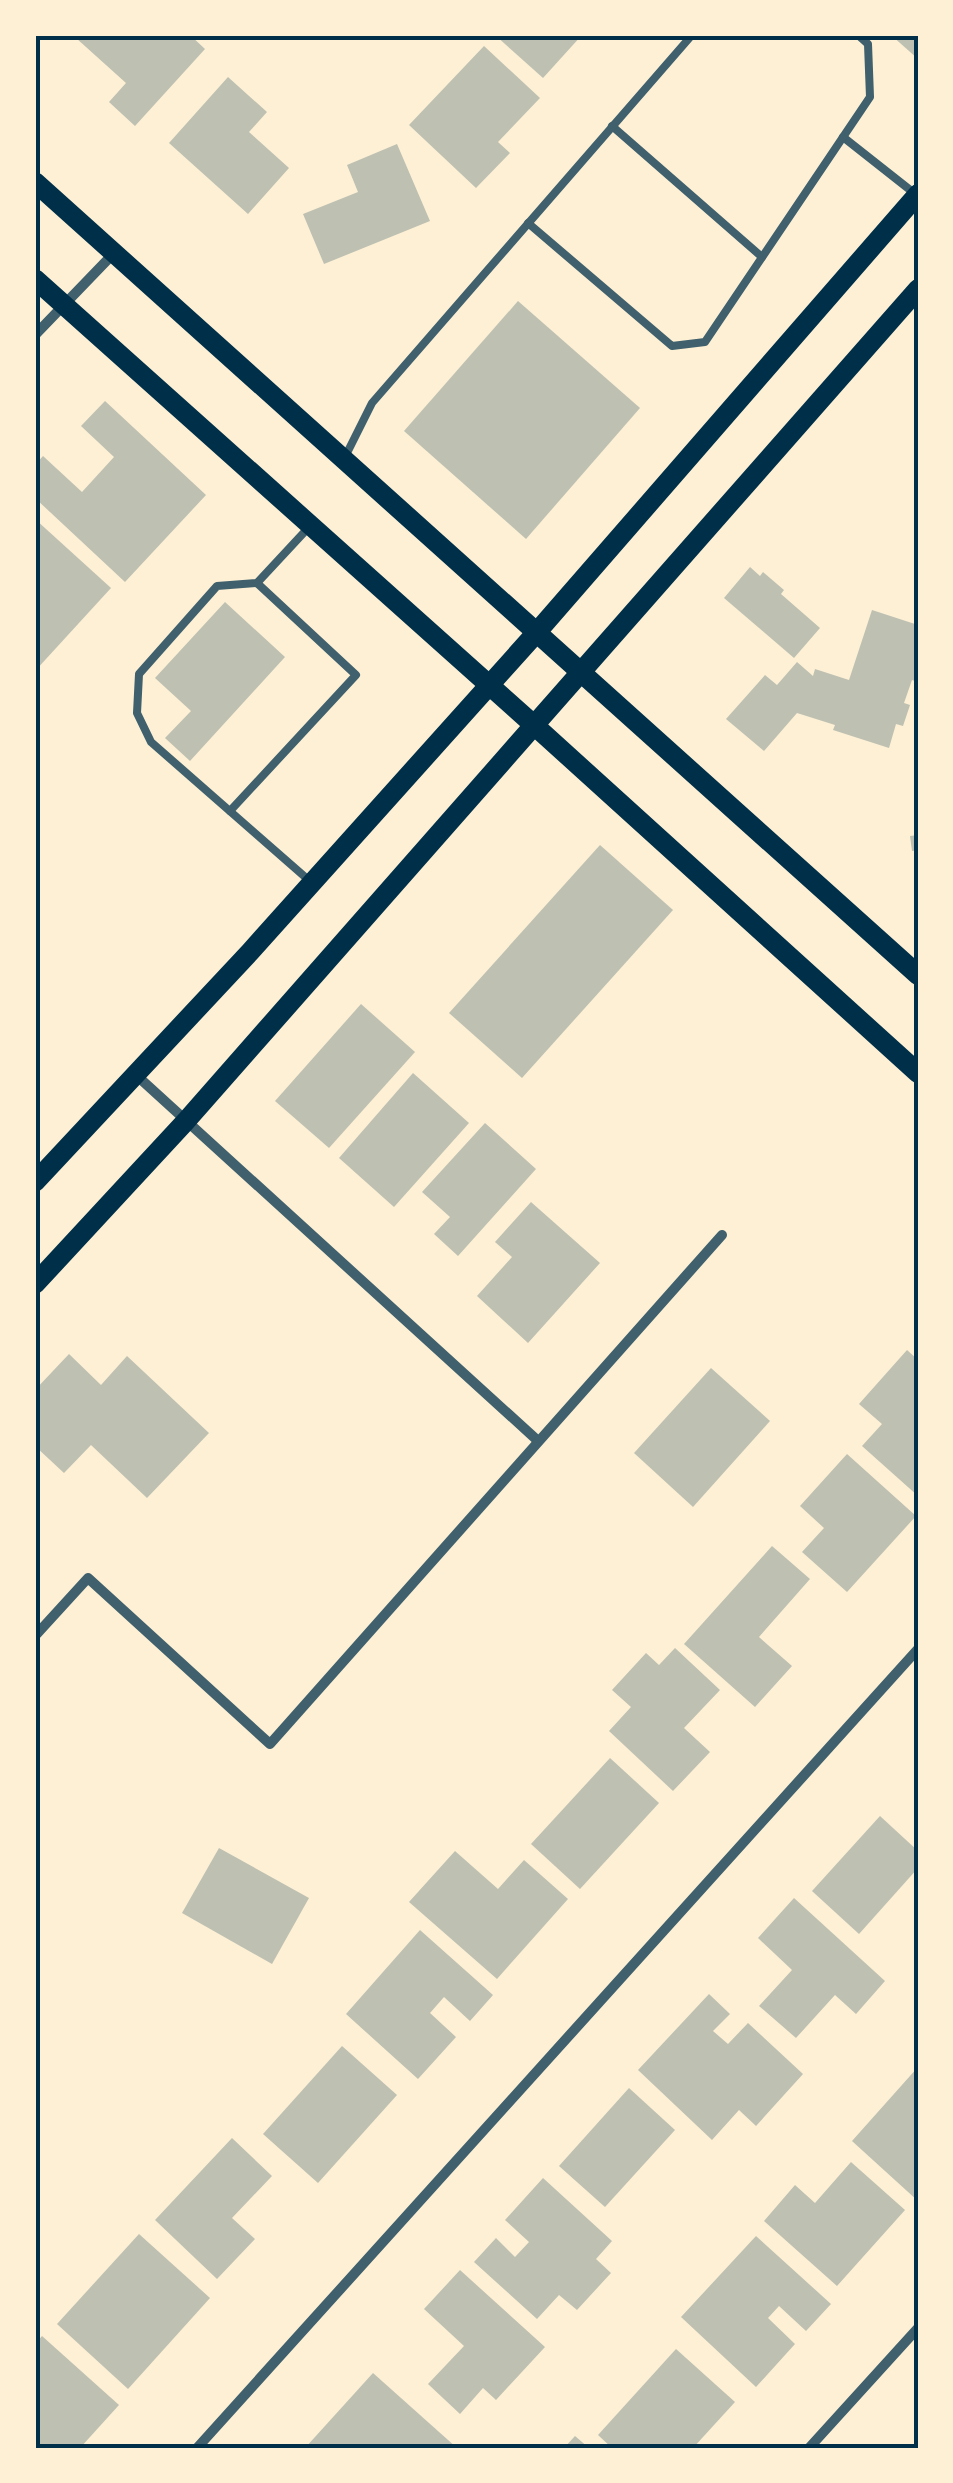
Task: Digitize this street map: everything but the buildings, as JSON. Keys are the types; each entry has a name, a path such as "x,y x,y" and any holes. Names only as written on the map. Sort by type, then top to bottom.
{"main road":[{"path":"35,182 918,975"},
{"path":"35,1182 312,883 537,632 918,195"},
{"path":"35,279 918,1073"},
{"path":"35,1284 536,726 918,289"}],"street":[{"path":"35,335 114,253"},
{"path":"134,1074 538,1440"},
{"path":"35,1636 88,1578 270,1744 722,1236"},
{"path":"197,2448 918,1648"},
{"path":"809,2448 918,2328"}],"lane":[{"path":"344,459 372,402 692,35"},
{"path":"528,223 672,346 705,342 870,97 868,44 858,35"},
{"path":"612,126 762,257"},
{"path":"843,137 918,195"},
{"path":"311,526 257,583 217,586 140,674 137,714 150,742 312,883"},
{"path":"230,811 356,674 257,583"}]}
